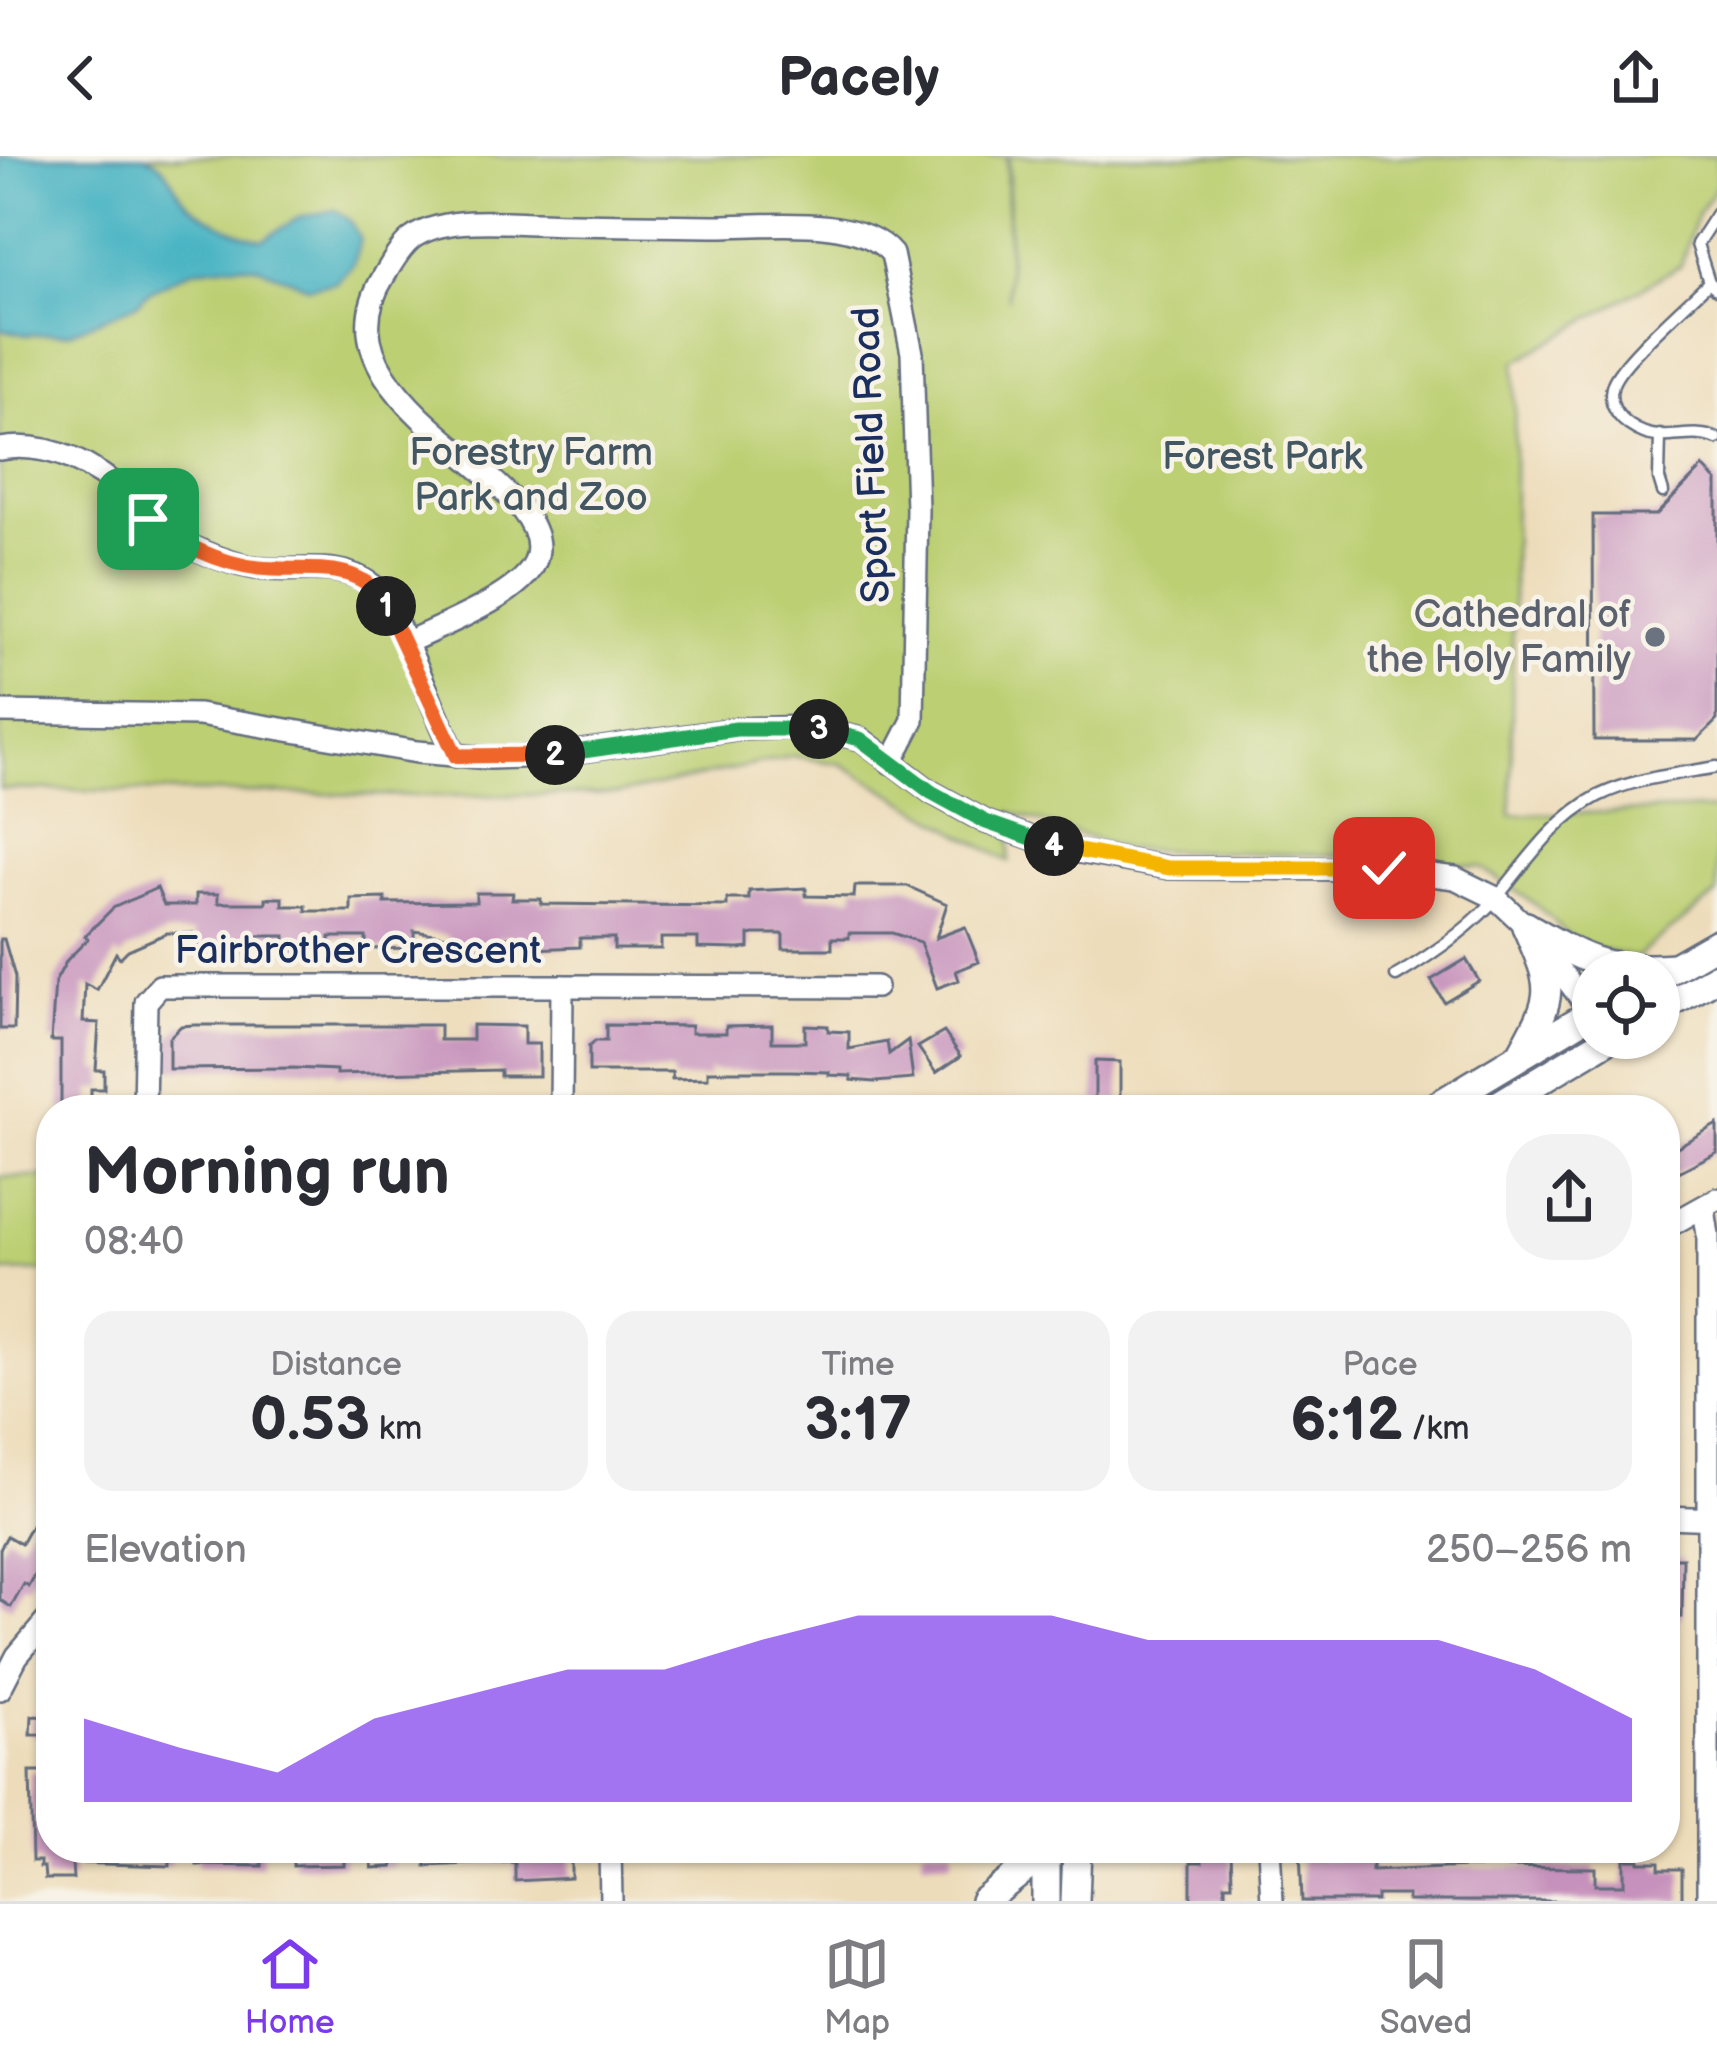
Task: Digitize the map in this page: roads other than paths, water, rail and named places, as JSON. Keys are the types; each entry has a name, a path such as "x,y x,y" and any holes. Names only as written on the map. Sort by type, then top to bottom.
{"main road":[{"path":"1526,926 1575,951"},
{"path":"1520,1055 1546,1010 1550,990 1526,926"},
{"path":"1680,964 1717,943"},
{"path":"1680,998 1717,977"},
{"path":"1455,1095 1572,1025"},
{"path":"1515,1095 1574,1059"},
{"path":"983,1901 1026,1863"},
{"path":"1046,1863 1046,1901"},
{"path":"1075,1901 1077,1863"}],"street":[{"name":"Sport Field Road","path":"406,643 512,586 527,574 538,548 534,526 517,505 404,401 373,358 370,344 377,287 412,239 440,226 525,223 812,226 860,231 883,242 892,254 912,353 917,508 913,720 891,763"},
{"path":"0,449 52,449 73,459 132,499 166,533 216,555 256,568 347,572 376,587 456,756"},
{"path":"0,712 199,715 456,756 546,756 736,729 808,727 860,739 931,792 986,822 1097,856 1169,868 1384,868 1455,878 1496,898 1526,926 1572,986"},
{"name":"Fairbrother Crescent","path":"145,1095 144,1014 146,1002 160,986 562,986 561,1095"},
{"path":"562,986 877,987"},
{"path":"1680,1220 1710,1204"},
{"path":"1708,1901 1713,1519 1710,1204"},
{"path":"1680,1517 1713,1519"},
{"path":"0,1689 17,1656 36,1634"},
{"path":"610,1863 610,1901"},
{"path":"1270,1863 1272,1901"}],"lane":[{"path":"1715,221 1697,244 1713,286 1616,377 1612,387 1616,413 1649,435 1702,432 1717,439"},
{"path":"1660,435 1663,492"},
{"path":"1396,976 1436,953 1496,898 1556,826 1598,796 1651,778 1717,767"}],"water":[{"path":"0,156 143,156 160,165 197,211 263,239 300,217 335,210 348,218 360,238 354,264 335,283 308,287 259,267 195,269 147,293 137,304 69,333 26,335 0,329"}],"place":[{"name":"Cathedral of the Holy Family","path":"1655,637"}],"park label":[{"name":"Forest Park","path":"1262,457"},
{"name":"Forestry Farm Park and Zoo","path":"531,476"}]}
